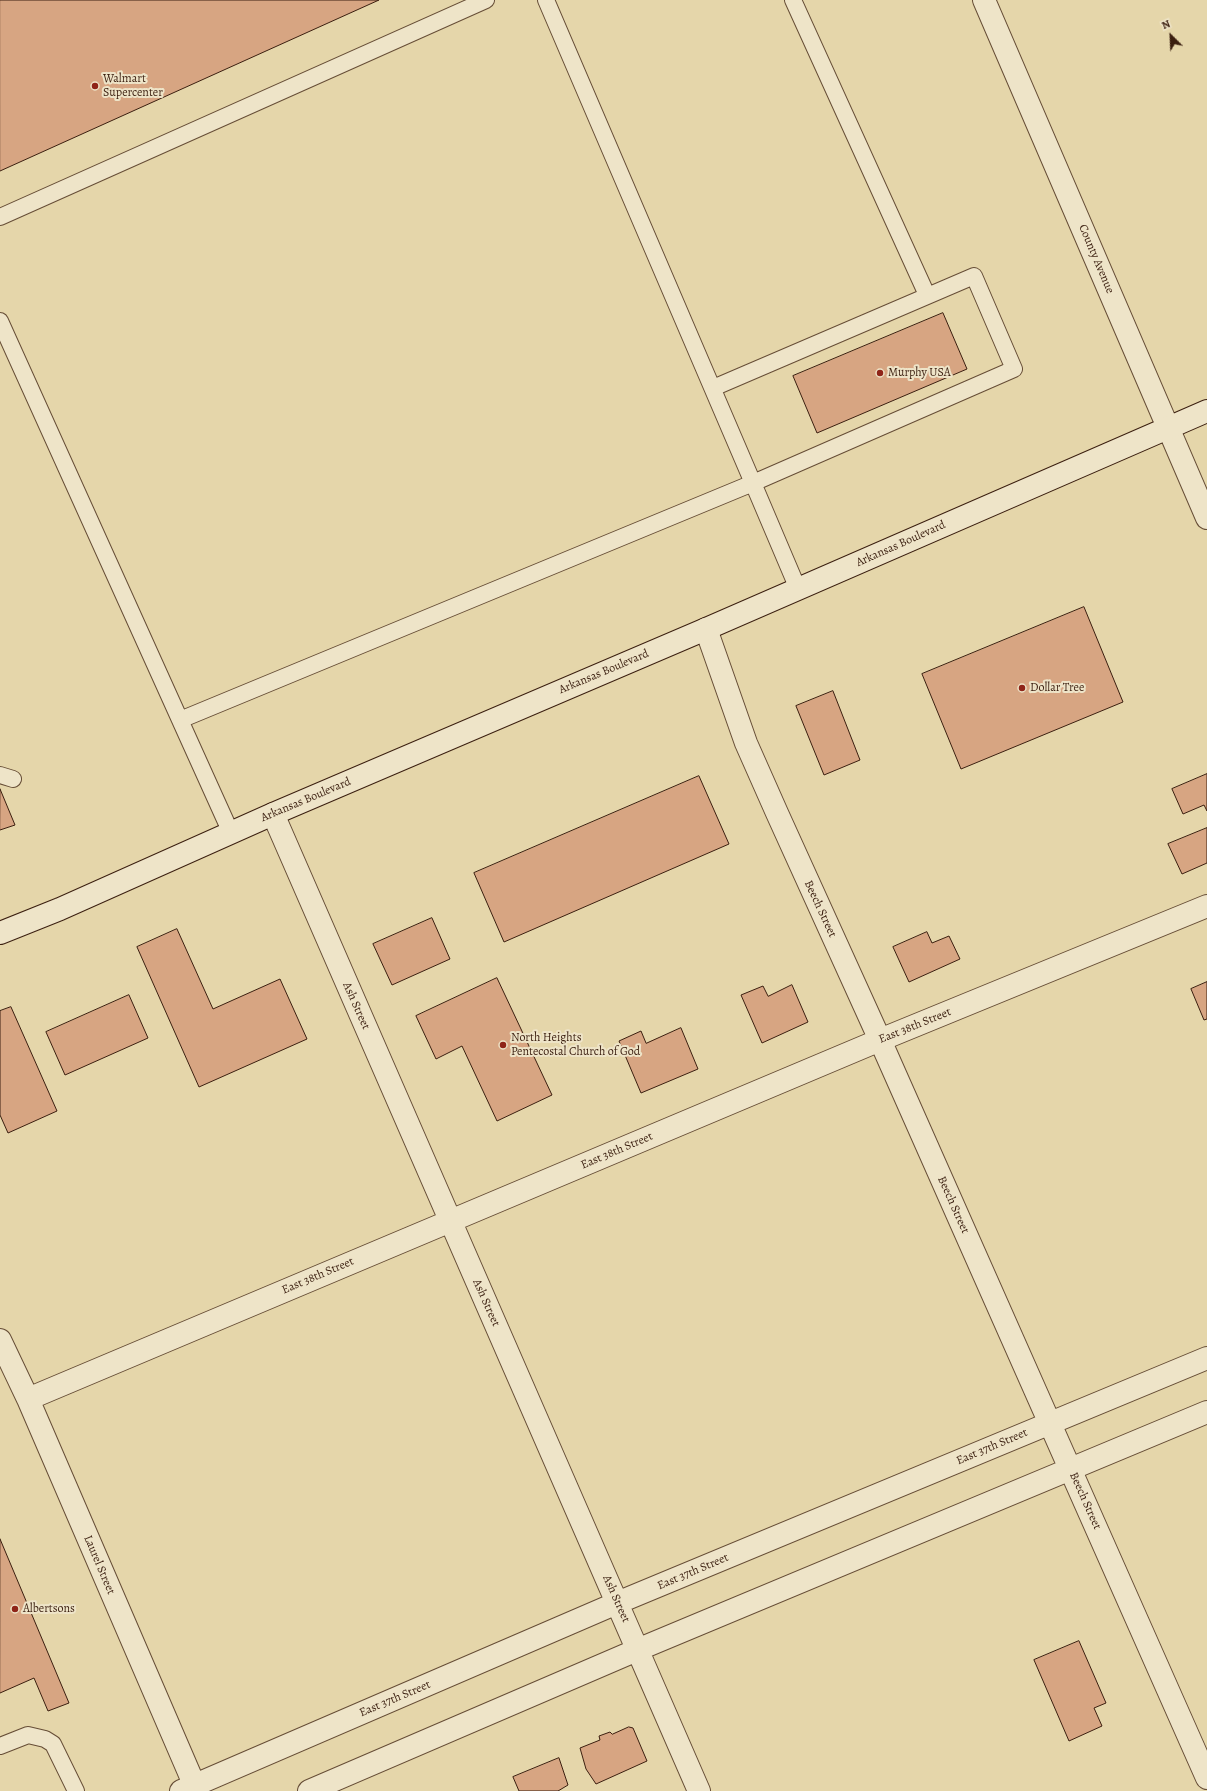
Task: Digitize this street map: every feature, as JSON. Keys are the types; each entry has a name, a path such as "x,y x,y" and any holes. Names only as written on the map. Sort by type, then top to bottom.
{"street":[{"name":"County Avenue","path":"984,0 1207,518"},
{"name":"Arkansas Boulevard","path":"0,933 60,909 273,814 706,629 1207,411"},
{"name":"Beech Street","path":"706,629 746,743 880,1040 1207,1778"},
{"name":"Ash Street","path":"273,814 699,1791"},
{"name":"East 38th Street","path":"28,1399 880,1040 1207,906"},
{"name":"Laurel Street","path":"0,1340 28,1399 191,1789"},
{"name":"East 37th Street","path":"191,1789 617,1603 1207,1358"},
{"path":"309,1791 638,1650 1207,1412"}],"lane":[{"path":"0,217 486,0"},
{"path":"546,0 714,388 798,588"},
{"path":"793,0 927,295"},
{"path":"180,720 753,483 1014,369 974,276 714,388"},
{"path":"0,321 231,833"},
{"path":"0,1746 28,1735 45,1739 52,1744 76,1791"}],"building":[{"name":"Walmart Supercenter","path":"0,0 379,0 0,171"},
{"name":"Murphy USA","path":"943,313 967,369 817,433 793,376"},
{"name":"Dollar Tree","path":"1084,607 1123,702 961,769 922,674"},
{"path":"833,691 860,760 824,775 796,706"},
{"path":"1207,774 1207,811 1204,805 1183,814 1172,789"},
{"path":"699,776 729,844 504,942 474,873"},
{"path":"0,789 15,825 0,830"},
{"path":"1207,828 1207,863 1182,874 1168,844"},
{"path":"432,918 450,959 392,985 373,944"},
{"path":"177,929 213,1009 280,979 307,1039 199,1087 137,947"},
{"path":"927,932 932,943 949,936 960,959 909,982 893,947"},
{"path":"497,978 552,1095 497,1121 462,1046 436,1059 416,1016"},
{"path":"1207,982 1207,1019 1204,1020 1191,989"},
{"path":"792,985 808,1022 762,1043 741,995 763,986 768,996"},
{"path":"129,995 148,1038 65,1075 46,1032"},
{"path":"11,1007 57,1111 8,1133 0,1115 0,1011"},
{"path":"681,1028 698,1069 641,1093 619,1041 641,1031 646,1043"},
{"name":"Albertsons","path":"0,1539 69,1703 48,1711 34,1678 0,1693"},
{"path":"1079,1641 1106,1703 1094,1708 1102,1726 1069,1741 1034,1660"},
{"path":"629,1727 633,1728 647,1761 596,1784 586,1769 580,1748 600,1740 599,1736 610,1732 612,1734"},
{"path":"559,1758 568,1785 558,1791 519,1791 513,1777"}],"place":[{"name":"Walmart Supercenter","path":"95,86"},
{"name":"Murphy USA","path":"880,373"},
{"name":"Dollar Tree","path":"1022,688"},
{"name":"North Heights Pentecostal Church of God","path":"503,1045"},
{"name":"Albertsons","path":"15,1609"}]}
